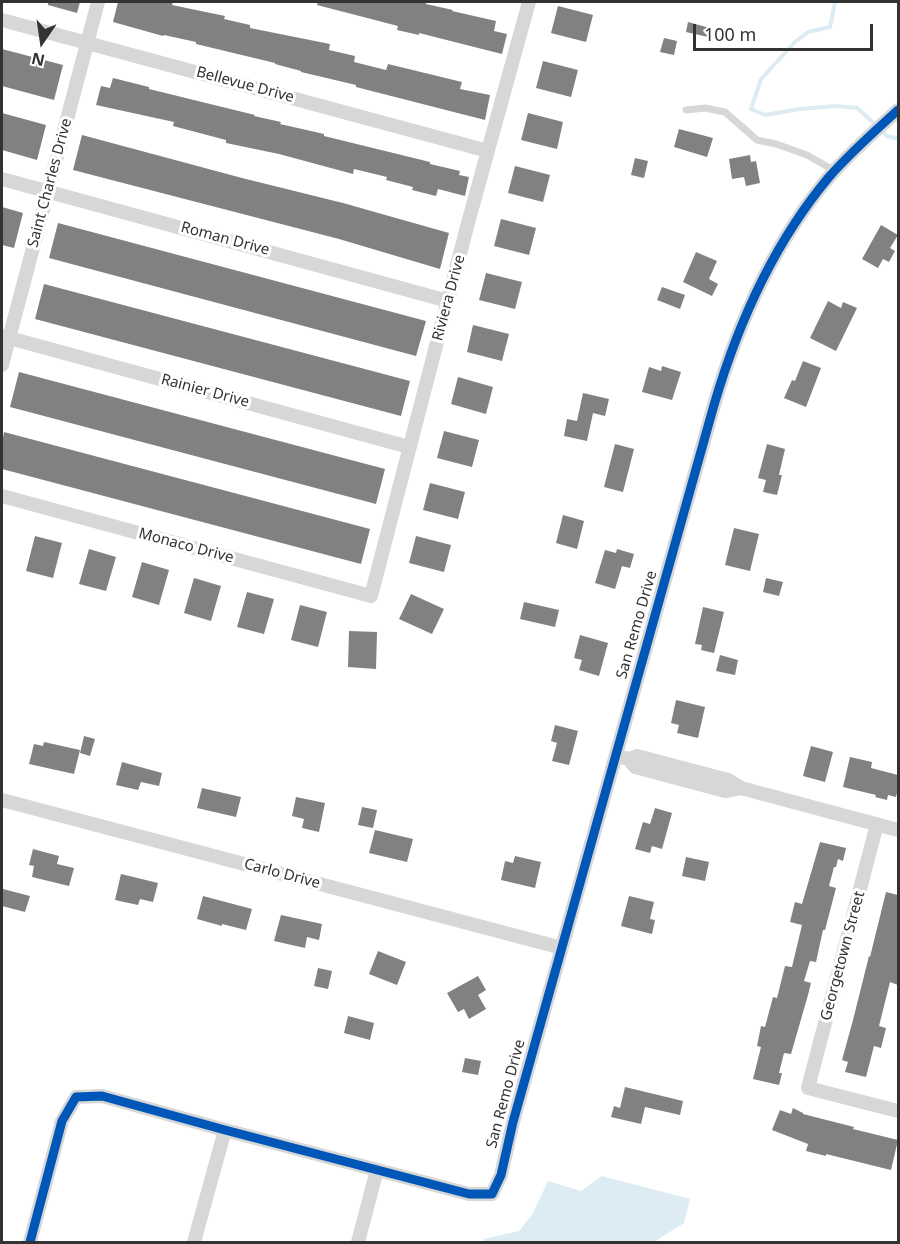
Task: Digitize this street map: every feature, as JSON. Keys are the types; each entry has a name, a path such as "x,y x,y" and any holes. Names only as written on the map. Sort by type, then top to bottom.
{"street":[{"name":"Saint Charles Drive","path":"2,365 5,337 48,191 98,2"},
{"name":"Riviera Drive","path":"371,596 527,2"},
{"name":"Bellevue Drive","path":"2,20 488,151"},
{"name":"San Remo Drive","path":"377,1170 468,1194 492,1194 501,1175 513,1122 562,948 622,757 714,405 732,349 754,296 795,222 835,171 898,110"},
{"name":"Roman Drive","path":"2,178 448,300"},
{"name":"Rainier Drive","path":"5,337 410,447"},
{"name":"Monaco Drive","path":"2,496 371,596"},
{"path":"622,757 638,756 728,780 741,789 898,830"},
{"name":"Carlo Drive","path":"2,800 562,948"},
{"name":"Georgetown Street","path":"877,824 808,1088 898,1111"},
{"path":"30,1242 62,1121 76,1097 102,1096 377,1170 358,1242"},
{"path":"195,1242 225,1130"}],"lane":[{"path":"686,110 705,108 725,112 757,140 807,155 835,171"}],"shaded area":[{"path":"602,1176 690,1199 684,1223 654,1242 482,1242 484,1239 519,1231 533,1213 548,1181 581,1191"}],"building":[{"path":"48,2 80,2 77,13 48,5"},
{"path":"118,2 173,2 172,5 225,16 224,19 250,25 250,28 330,44 329,50 355,56 354,62 386,70 388,64 462,82 460,89 490,95 485,120 196,44 196,42 163,36 113,22"},
{"path":"318,2 426,2 426,4 496,21 494,31 507,34 502,54 419,33 419,35 397,30 398,26 317,5"},
{"path":"558,6 593,15 586,42 551,33"},
{"path":"688,22 710,28 708,37 686,32"},
{"path":"664,38 677,41 674,55 660,52"},
{"path":"2,49 63,65 54,100 2,86"},
{"path":"543,61 578,70 571,97 536,88"},
{"path":"113,78 460,171 459,175 469,177 465,196 438,189 436,196 386,180 387,177 354,169 353,174 279,154 226,143 226,140 173,126 174,122 96,105 101,86 110,88"},
{"path":"2,113 46,125 37,160 2,150"},
{"path":"528,113 563,122 557,149 521,140"},
{"path":"679,129 713,138 707,157 674,147"},
{"path":"82,135 449,233 440,269 339,239 73,170"},
{"path":"750,155 751,162 756,161 760,183 746,186 744,177 732,179 729,159"},
{"path":"635,158 648,161 644,178 631,175"},
{"path":"515,166 550,175 543,202 508,193"},
{"path":"2,207 23,213 14,248 2,245"},
{"path":"501,219 536,228 529,255 494,246"},
{"path":"58,223 426,321 416,356 49,258"},
{"path":"881,225 898,235 890,248 895,251 889,262 883,259 878,268 862,259"},
{"path":"696,252 717,261 709,279 718,284 712,296 683,282"},
{"path":"486,273 522,282 515,309 479,300"},
{"path":"44,284 410,381 401,416 35,319"},
{"path":"662,287 685,295 680,309 657,300"},
{"path":"828,301 841,308 843,302 857,308 836,351 810,338"},
{"path":"473,325 509,334 502,361 467,352"},
{"path":"803,361 821,368 806,407 784,398 792,380 795,381"},
{"path":"662,366 681,372 672,400 642,392 649,367 661,371"},
{"path":"19,372 385,469 376,504 10,407"},
{"path":"458,377 493,387 486,414 451,404"},
{"path":"583,393 609,399 605,416 593,413 587,441 564,436 567,419 577,421"},
{"path":"444,431 479,440 472,467 437,458"},
{"path":"4,432 370,529 361,564 2,469"},
{"path":"615,444 634,449 623,492 604,487"},
{"path":"767,444 785,449 777,495 763,492 766,480 758,478"},
{"path":"430,483 465,492 458,519 423,510"},
{"path":"563,515 584,521 577,549 556,543"},
{"path":"734,528 759,534 750,571 725,565"},
{"path":"35,536 62,543 53,578 26,571"},
{"path":"416,536 451,545 444,572 409,563"},
{"path":"89,549 116,557 106,591 79,584"},
{"path":"617,549 634,554 630,568 622,566 615,589 595,583 605,550 616,553"},
{"path":"142,562 169,570 159,605 132,597"},
{"path":"194,578 221,586 211,621 184,613"},
{"path":"766,578 783,582 779,596 763,592"},
{"path":"247,592 274,599 264,634 237,627"},
{"path":"411,594 444,609 432,634 399,619"},
{"path":"524,602 559,610 555,627 520,619"},
{"path":"300,605 327,612 318,647 291,640"},
{"path":"703,607 724,612 714,653 701,650 702,645 695,644"},
{"path":"349,631 377,632 376,669 348,667"},
{"path":"580,635 608,643 599,676 579,670 582,660 574,658"},
{"path":"720,655 738,660 735,675 716,671"},
{"path":"676,700 705,707 698,738 677,733 679,725 671,723"},
{"path":"555,725 578,731 569,765 552,761 557,743 551,741"},
{"path":"84,736 95,739 90,756 80,753"},
{"path":"44,742 80,750 74,774 29,764 34,744 43,746"},
{"path":"811,746 833,752 825,782 803,776"},
{"path":"850,757 872,762 871,768 898,775 896,797 888,795 887,800 843,787"},
{"path":"122,762 162,773 159,786 141,782 138,790 116,785"},
{"path":"202,788 241,797 236,817 197,808"},
{"path":"296,797 325,803 319,832 302,828 304,819 292,816"},
{"path":"362,807 377,810 373,828 358,825"},
{"path":"655,808 672,813 662,849 652,846 650,853 635,849 643,822 650,824"},
{"path":"375,830 413,839 407,862 369,853"},
{"path":"820,842 846,848 843,861 838,859 834,867 829,886 836,888 816,962 810,961 804,981 811,983 791,1054 784,1053 779,1073 782,1073 779,1085 753,1079 761,1047 757,1046 761,1026 765,1027 773,997 777,998 785,966 792,967 802,925 790,922 795,902 802,904"},
{"path":"33,849 59,856 57,864 74,868 69,886 32,877 34,866 29,865"},
{"path":"515,856 541,862 535,888 501,880 505,861 513,863"},
{"path":"686,857 709,862 705,881 682,876"},
{"path":"121,874 158,883 153,902 140,899 138,905 115,900"},
{"path":"3,889 30,896 25,912 2,906"},
{"path":"886,892 898,895 898,985 890,982 879,1026 886,1028 881,1048 874,1046 866,1077 845,1072 848,1062 842,1060"},
{"path":"203,896 252,909 246,930 197,919"},
{"path":"629,896 654,902 650,919 655,920 652,934 621,926"},
{"path":"281,915 322,924 319,940 307,937 305,948 274,941"},
{"path":"378,951 406,962 397,985 369,974"},
{"path":"318,968 332,971 328,989 314,986"},
{"path":"478,976 486,990 478,995 486,1009 469,1019 464,1009 458,1012 447,993"},
{"path":"348,1016 374,1023 370,1040 344,1033"},
{"path":"465,1058 481,1061 478,1075 462,1072"},
{"path":"625,1087 683,1101 680,1115 645,1107 641,1124 611,1117 614,1106 620,1108"},
{"path":"793,1108 803,1114 898,1140 891,1170 806,1151 808,1144 772,1130 780,1110 791,1114"}],"waterway":[{"path":"835,2 830,27 808,32 795,42 761,79 751,109 765,115 835,106 857,108 876,125"},
{"path":"881,130 887,136 898,139"}],"cycle path":[{"path":"30,1242 62,1121 76,1097 102,1096 469,1194 492,1194 501,1175 513,1122 714,405 734,344 774,257 809,203 845,159 898,110"}]}
